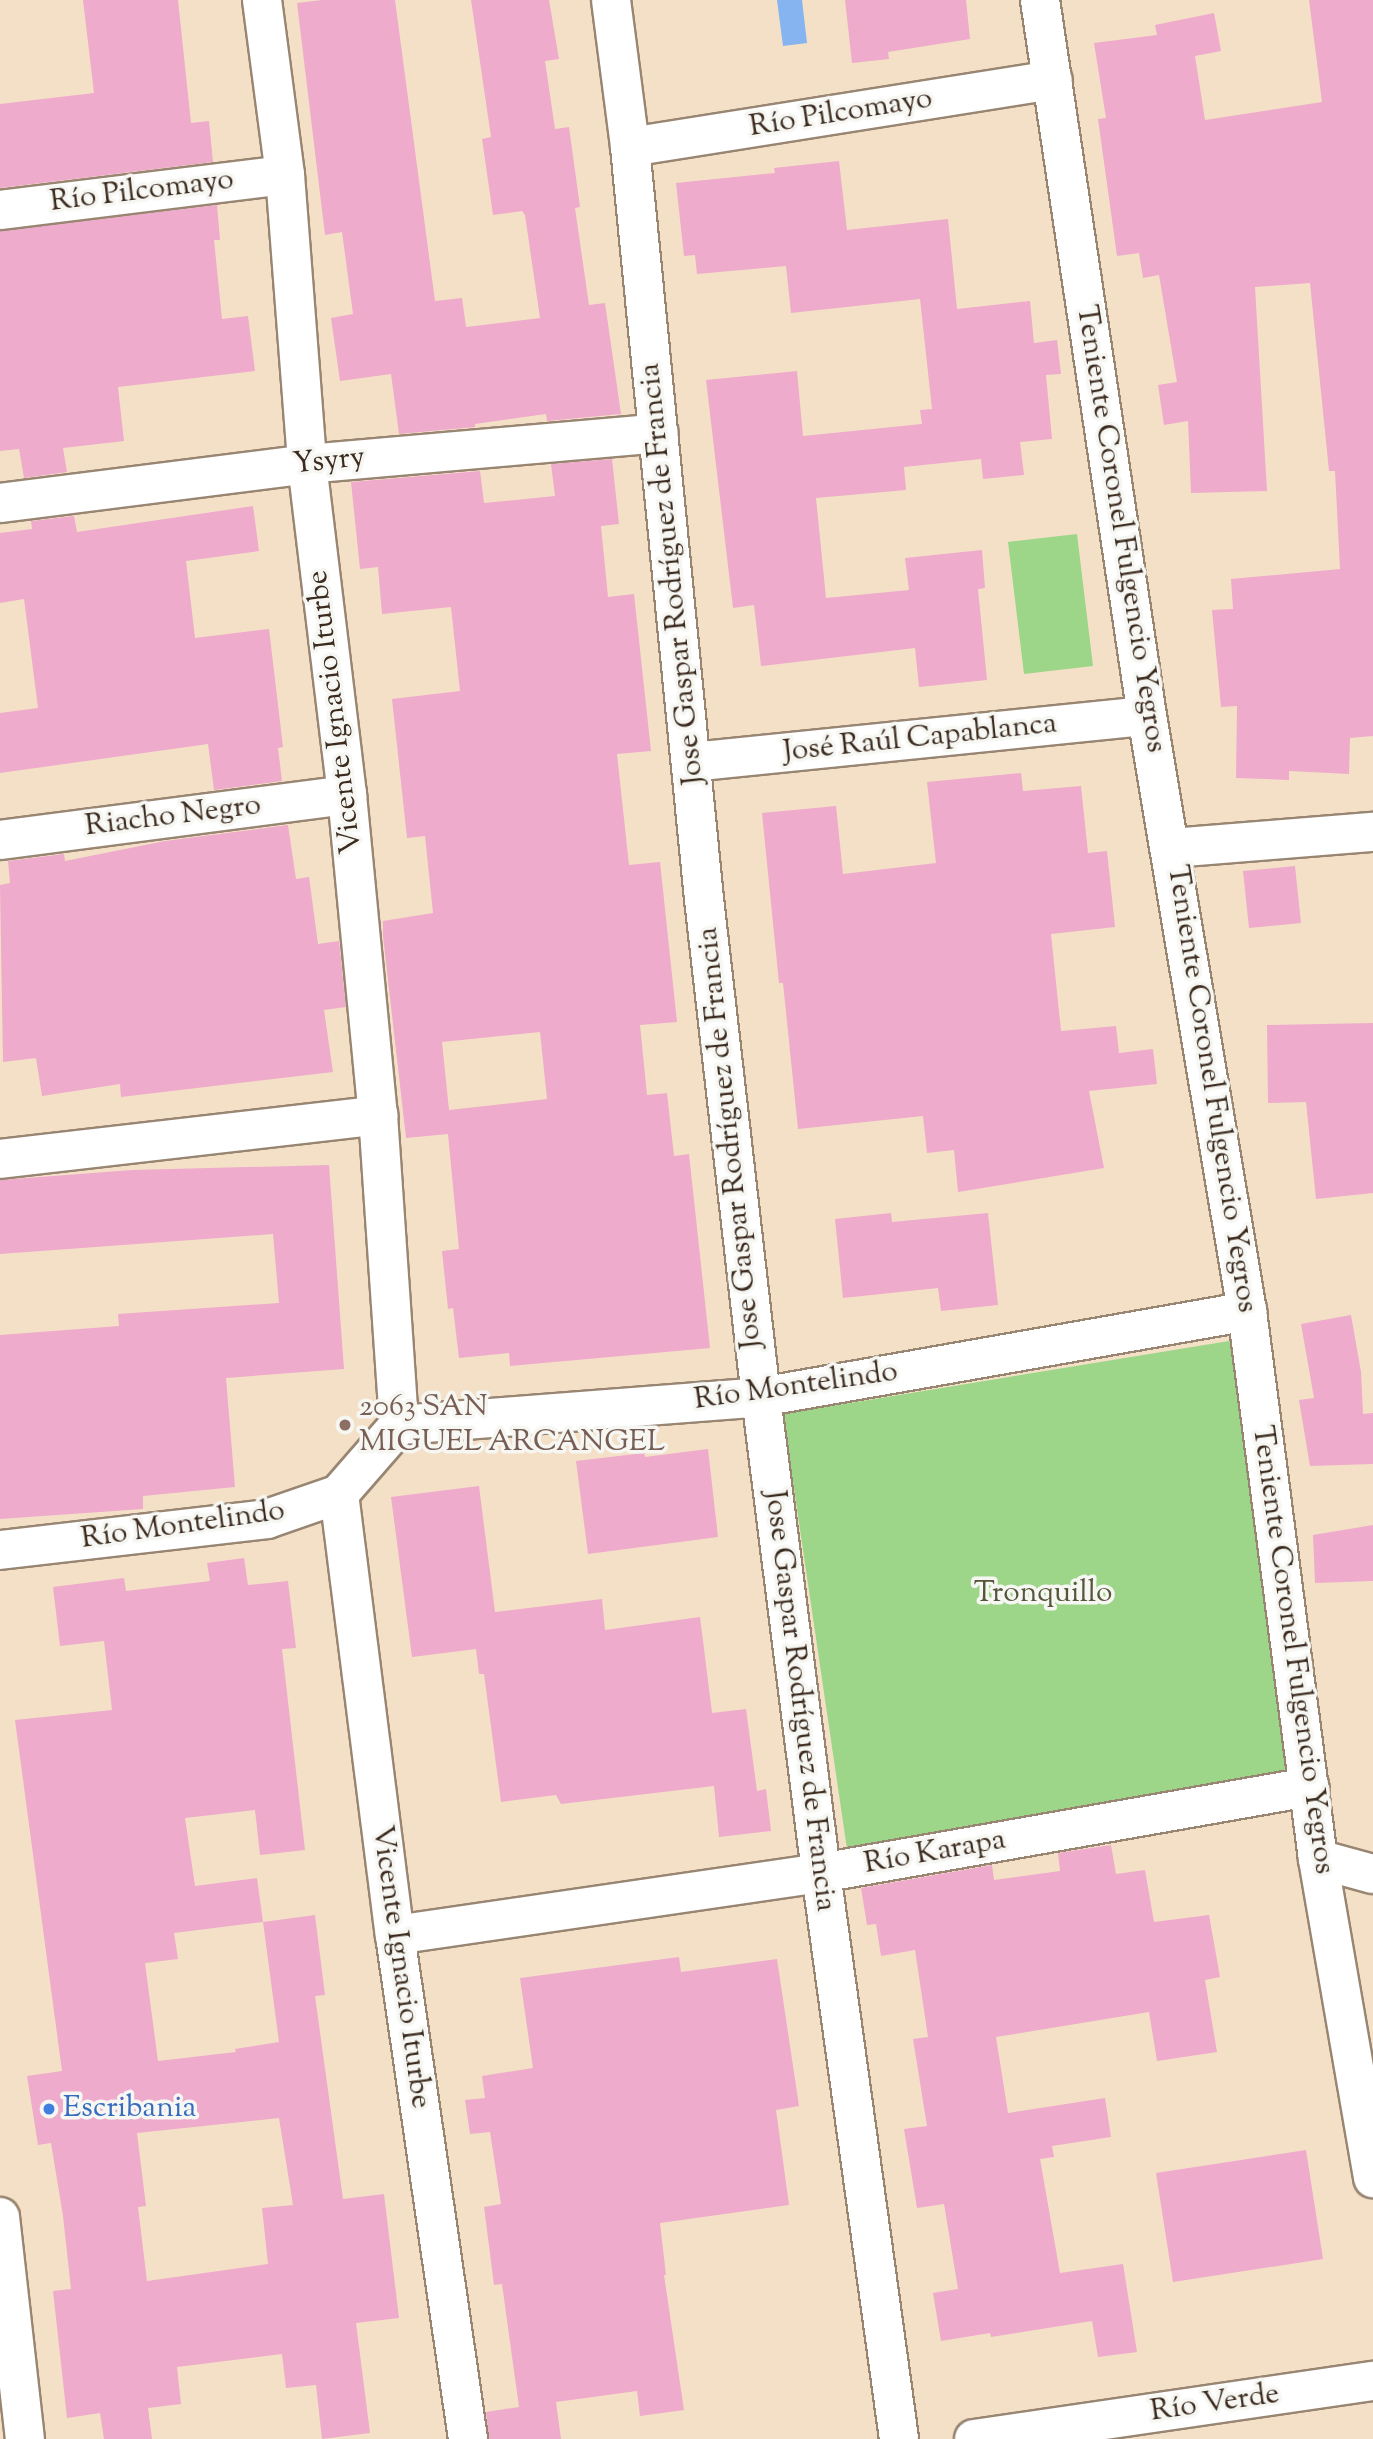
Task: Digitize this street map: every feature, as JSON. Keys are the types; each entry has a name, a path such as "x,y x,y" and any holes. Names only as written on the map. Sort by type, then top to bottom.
{"street":[{"name":"Vicente Ignacio Iturbe","path":"262,0 285,175 307,464 347,795 378,1115 399,1425"},
{"name":"Jose Gaspar Rodríguez de Francia","path":"611,0 630,147 704,899 761,1397 821,1873 899,2439"},
{"name":"Teniente Coronel Fulgencio Yegros","path":"1040,0 1147,716 1247,1311 1318,1859 1373,2178"},
{"name":"Río Pilcomayo","path":"630,147 1053,80"},
{"name":"Río Pilcomayo","path":"0,210 285,175"},
{"name":"Ysyry","path":"0,503 307,464 659,433"},
{"name":"José Raúl Capablanca","path":"692,762 1147,716"},
{"name":"Riacho Negro","path":"0,840 347,795"},
{"path":"1171,848 1373,832"},
{"path":"0,1159 378,1115"},
{"name":"Río Montelindo","path":"0,1550 267,1520 339,1494 399,1425 761,1397 1247,1311"},
{"name":"Vicente Ignacio Iturbe","path":"339,1494 394,1935 468,2439"},
{"name":"Río Karapa","path":"394,1935 821,1873 1309,1787"},
{"path":"1318,1859 1373,1874"},
{"path":"0,2217 24,2439"},
{"name":"Río Verde","path":"974,2439 1373,2381"}],"green space":[{"path":"1077,534 1093,666 1024,674 1008,542"},
{"name":"Tronquillo","path":"1235,1340 1293,1774 847,1849 783,1414"}],"water":[{"path":"777,0 802,0 807,43 783,46"}],"building":[{"path":"83,0 178,0 191,123 209,121 213,162 0,188 0,104 94,93"},
{"path":"322,0 395,0 435,301 462,298 466,327 540,318 525,215 522,211 493,215 482,139 491,137 471,0 549,0 559,59 545,61 555,129 569,127 580,207 575,208 589,305 605,303 621,414 547,421 546,414 475,424 475,427 399,434 391,374 340,381 331,318 353,314 342,232 325,235 297,3"},
{"path":"845,0 966,0 970,39 888,52 889,59 852,63"},
{"path":"1309,0 1373,0 1373,736 1350,738 1349,774 1289,771 1289,780 1236,778 1237,706 1221,707 1212,610 1233,609 1231,579 1340,569 1335,471 1329,471 1310,283 1255,287 1267,491 1191,493 1188,421 1164,425 1158,385 1177,382 1159,275 1143,278 1139,253 1117,256 1098,119 1106,118 1094,43 1157,35 1155,25 1214,13 1221,51 1195,56 1205,120 1322,102"},
{"path":"839,161 847,230 948,219 957,309 1030,301 1034,343 1057,340 1061,374 1046,375 1052,439 1020,442 1024,475 983,479 981,459 904,467 906,490 816,498 826,598 909,590 905,558 982,550 985,588 978,589 987,680 919,687 915,648 761,666 754,605 733,608 706,380 797,371 803,436 922,424 920,410 932,409 920,299 791,313 786,266 697,274 695,255 684,256 676,183 775,173 774,168"},
{"path":"217,205 220,240 214,240 222,319 248,316 255,371 118,387 124,441 63,448 67,472 24,478 19,449 0,451 0,231"},
{"path":"612,459 619,524 601,526 608,597 634,594 651,751 617,754 629,865 660,862 677,1022 640,1025 647,1095 667,1093 674,1156 689,1154 710,1348 510,1366 509,1353 459,1358 453,1308 448,1309 442,1251 459,1249 448,1134 406,1138 383,936 383,921 433,913 425,836 407,838 392,699 460,691 451,607 382,614 378,567 360,569 351,482 480,471 484,503 555,496 551,464","holes":["540,1032 547,1099 449,1110 442,1042"]},
{"path":"253,506 259,551 186,561 195,638 269,629 283,747 278,748 282,781 214,790 208,744 0,773 0,713 38,708 24,599 0,603 0,533 32,529 31,521 74,516 77,532"},
{"path":"1021,773 1023,791 1081,786 1088,853 1107,851 1115,927 1051,934 1061,1031 1116,1026 1119,1053 1153,1049 1157,1084 1089,1091 1104,1168 958,1192 954,1150 927,1153 923,1116 798,1129 783,983 779,983 762,813 836,806 843,874 936,863 927,782"},
{"path":"288,825 296,879 309,877 318,944 339,941 346,1007 324,1010 333,1072 121,1097 120,1084 42,1096 36,1058 3,1062 0,885 10,883 8,861 64,854 65,861 165,841"},
{"path":"1295,866 1301,923 1249,928 1243,871"},
{"path":"1373,1023 1373,1193 1316,1199 1306,1102 1268,1103 1267,1025"},
{"path":"329,1165 344,1369 226,1378 235,1487 143,1496 143,1509 0,1519 0,1335 119,1326 118,1314 279,1303 273,1234 0,1254 0,1180 132,1170"},
{"path":"891,1213 892,1222 988,1213 998,1305 941,1311 938,1288 843,1298 835,1219"},
{"path":"1351,1315 1361,1372 1363,1414 1373,1413 1373,1464 1310,1466 1299,1400 1314,1398 1301,1324"},
{"path":"708,1449 718,1537 588,1554 576,1461 644,1453 645,1457"},
{"path":"479,1486 495,1612 602,1599 605,1630 700,1617 712,1713 746,1709 757,1791 766,1789 771,1831 719,1837 714,1786 561,1804 556,1795 501,1802 484,1674 479,1674 476,1649 412,1657 391,1497"},
{"path":"1373,1525 1373,1581 1315,1583 1313,1535"},
{"path":"244,1558 248,1585 288,1581 296,1648 282,1649 305,1850 260,1855 255,1810 185,1818 195,1886 257,1878 263,1922 315,1915 325,1995 315,1996 343,2199 384,2194 399,2318 356,2323 370,2433 322,2439 316,2385 286,2388 282,2354 177,2367 181,2404 148,2408 152,2439 104,2439 100,2413 67,2418 53,2291 71,2289 63,2216 51,2143 38,2145 27,2076 62,2071 15,1720 112,1710 104,1641 60,1646 53,1587 124,1578 126,1591 210,1581 207,1563","holes":["263,1922 279,2042 235,2049 236,2052 158,2061 145,1963 178,1959 174,1933","279,2118 293,2205 262,2208 268,2264 147,2281 138,2207 146,2206 137,2133"]},
{"path":"1111,1845 1116,1874 1145,1870 1154,1922 1209,1915 1220,1977 1205,1980 1217,2052 1157,2061 1149,2012 996,2037 1008,2113 1105,2098 1111,2137 1052,2146 1054,2157 1040,2159 1060,2273 1123,2264 1137,2352 1098,2357 1092,2321 991,2337 990,2333 941,2341 933,2293 958,2289 944,2204 917,2208 904,2129 927,2126 913,2039 928,2037 915,1950 881,1956 876,1924 867,1925 861,1888 992,1865 994,1880 1060,1871 1058,1853"},
{"path":"679,1957 681,1972 777,1959 799,2106 776,2110 789,2205 660,2223 664,2275 684,2410 640,2416 637,2391 556,2402 561,2439 489,2439 486,2412 519,2407 502,2284 494,2285 484,2207 501,2204 490,2132 470,2134 465,2100 485,2098 482,2076 533,2068 520,1978"},
{"path":"1306,2150 1323,2259 1173,2282 1156,2173"}],"place":[{"name":"2063 SAN MIGUEL ARCANGEL","path":"345,1425"},
{"name":"Escribania","path":"49,2109"}]}
